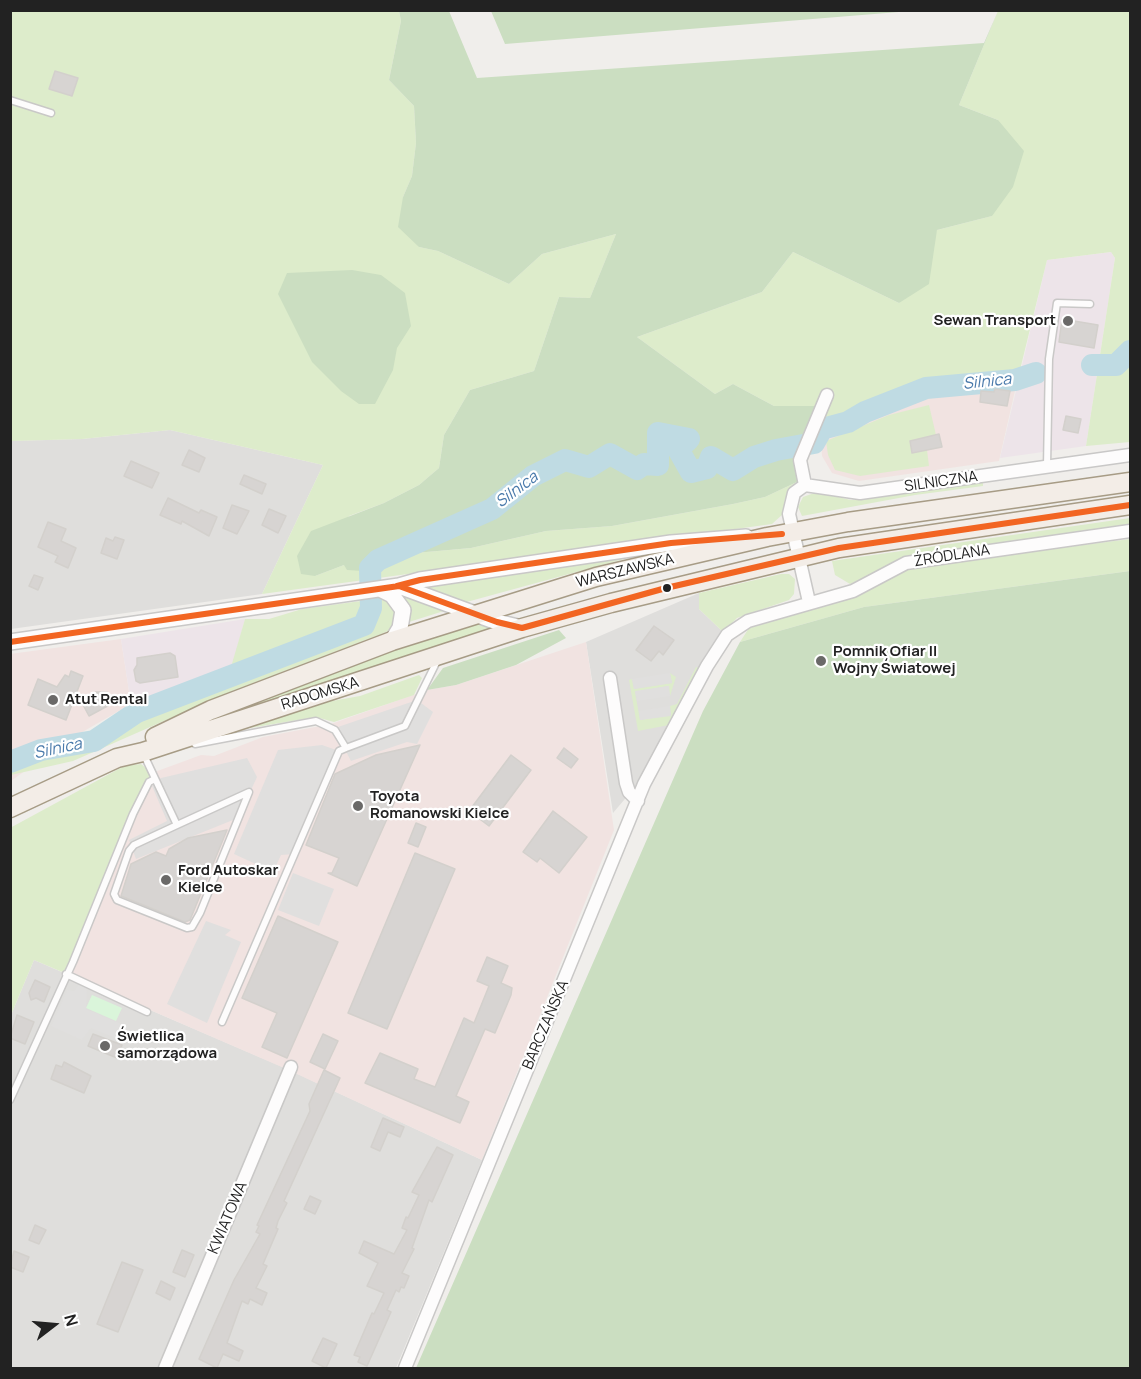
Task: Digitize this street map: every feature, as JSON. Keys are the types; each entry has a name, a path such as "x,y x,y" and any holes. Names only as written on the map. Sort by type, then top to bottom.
{"main road":[{"path":"767,537 1131,482"},
{"name":"WARSZAWSKA","path":"522,628 768,563 902,537 1131,505"},
{"name":"WARSZAWSKA","path":"392,640 596,577 767,537"},
{"name":"RADOMSKA","path":"117,758 147,751 522,628"},
{"name":"RADOMSKA","path":"10,808 117,758 139,743 211,710 392,640"}],"street":[{"path":"809,602 789,508 794,493 805,485 800,460 827,395"},
{"name":"SILNICZNA","path":"805,485 860,493 1131,455"},
{"name":"ŹRÓDLANA","path":"748,621 853,591 876,576 918,560 1131,531"},
{"name":"WARSZAWSKA","path":"10,642 380,589 420,580 671,543 735,536 767,537"},
{"name":"WARSZAWSKA","path":"399,586 474,614 522,628"},
{"path":"380,589 392,595 403,610 400,628 392,640"},
{"name":"BARCZAŃSKA","path":"405,1368 644,784 707,666 727,635 748,621"},
{"path":"610,678 628,792 638,801"},
{"name":"KWIATOWA","path":"165,1368 291,1067"}],"lane":[{"path":"10,100 51,113"},
{"path":"1047,467 1049,359 1057,303 1090,304"},
{"path":"222,1022 339,751 405,726 439,657"},
{"path":"177,825 155,778 147,751 172,749 316,721 335,730 346,748"},
{"path":"10,1100 133,814 149,782 155,778"},
{"path":"249,792 200,913 192,927 187,928 117,900 114,894 129,851 134,846 177,825 249,792"},
{"path":"66,974 147,1012"}],"shaded area":[{"name":"Sewan Transport","path":"1111,252 1115,258 1086,446 1000,458 1047,260"},
{"path":"1017,382 999,461 859,481 832,473 822,456 821,439 925,399 966,389"},
{"path":"170,430 323,465 262,594 11,629 10,441 82,439"},
{"path":"699,593 699,609 723,632 706,654 641,780 613,813 586,642"},
{"path":"245,619 232,667 137,706 131,704 121,639"},
{"path":"121,639 131,704 65,742 11,781 10,654"},
{"path":"586,642 614,830 482,1160 284,1068 67,974 152,773 201,755 214,756 263,737 331,724 427,690 456,685"},
{"path":"670,673 672,683 634,689 632,679"},
{"path":"669,686 670,696 637,701 635,691"},
{"path":"417,700 433,712 417,744 407,742 351,761 335,730 338,727"},
{"path":"670,706 671,716 640,720 639,711"},
{"path":"322,745 339,751 294,854 281,855 273,872 234,854 278,750"},
{"path":"247,758 257,777 238,818 136,859 129,840 167,821 152,786 161,778"},
{"path":"293,873 334,889 319,926 278,910"},
{"path":"206,921 231,930 225,935 241,942 207,1023 167,1004"},
{"path":"34,960 285,1068 482,1160 396,1368 11,1368 11,1015"},
{"path":"78,985 87,988 86,1009 126,1026 121,1040 91,1028 82,1040 51,1026 67,990 74,991"}],"green space":[{"path":"10,11 399,11 401,21 389,80 414,106 416,143 412,176 403,197 419,247 438,251 509,284 542,254 616,234 590,298 559,297 534,371 470,390 444,435 439,468 419,485 384,503 349,516 315,576 344,565 384,561 404,554 471,548 546,531 612,526 733,504 765,497 799,481 785,499 783,514 772,524 262,594 323,465 170,430 82,439 11,441"},
{"path":"399,11 449,11 477,78 984,43 998,11 959,105 998,120 1024,151 1013,187 992,216 937,230 929,284 899,303 793,252 762,292 637,337 715,394 733,384 774,406 824,406 799,481 765,497 733,504 612,526 546,531 471,548 404,554 363,571 347,570 344,565 315,576 301,574 297,556 311,531 384,503 419,485 439,468 444,435 470,390 534,371 559,297 590,298 616,234 542,254 509,284 438,251 419,247 398,227 403,197 412,176 416,143 414,106 389,80 401,21"},
{"path":"491,11 911,11 505,44"},
{"path":"998,11 1130,11 1130,442 1086,446 1115,258 1111,252 1047,260 1017,382 966,389 925,399 821,439 810,437 824,406 774,406 733,384 715,394 637,337 762,292 793,252 899,303 937,230 992,216 998,120 959,105"},
{"path":"352,270 381,275 405,293 411,326 397,348 393,370 375,404 359,404 341,391 312,362 278,294 287,273"},
{"path":"929,405 936,435 927,450 929,466 860,476 835,470 828,455 826,441 889,415"},
{"path":"983,482 983,486 915,495 802,516 798,507 803,497 817,492 851,500"},
{"path":"1130,518 1130,525 905,558 850,584 835,575 832,561"},
{"path":"1130,539 1130,571 864,607 740,642 749,628 855,597 910,567"},
{"path":"621,557 624,559 463,603 420,587"},
{"path":"1130,571 1130,1368 416,1368 703,711 740,642 864,607"},
{"path":"789,574 795,579 794,594 789,600 737,618 723,632 699,609 699,593"},
{"path":"404,597 414,598 447,610 409,622 411,614"},
{"path":"383,598 394,608 396,618 388,631 232,691 73,761 11,775 11,760 60,741 84,737 112,724 137,706 231,667 245,619 269,619 302,609"},
{"path":"473,623 494,628 234,714 233,712 387,652"},
{"path":"559,630 566,638 516,665 456,685 427,690 443,668"},
{"path":"696,667 699,668 669,725 638,731 629,680 632,679 634,689 672,683 670,673 676,677 670,696 668,686 635,692 640,720 671,715 670,706 677,704"},
{"path":"419,675 422,678 414,695 334,722 316,717 232,731 315,704 360,696"},
{"path":"141,764 152,773 67,974 34,960 11,1015 10,828 124,766"},
{"path":"92,995 122,1008 116,1021 86,1008"}],"building":[{"path":"55,71 78,78 72,96 49,89"},
{"path":"1062,319 1098,325 1094,348 1059,342"},
{"path":"995,389 1010,391 1007,406 980,402 981,391 994,392"},
{"path":"1066,416 1081,419 1078,433 1063,430"},
{"path":"939,434 942,447 912,453 910,441"},
{"path":"189,450 205,458 199,472 182,465"},
{"path":"131,461 159,473 152,488 124,476"},
{"path":"244,475 266,484 262,494 240,484"},
{"path":"168,498 199,513 201,510 217,517 209,536 182,521 181,524 160,515"},
{"path":"232,505 249,511 237,534 223,528"},
{"path":"269,509 286,516 278,533 262,525"},
{"path":"48,522 66,529 61,541 76,548 68,568 55,562 58,556 38,547"},
{"path":"115,537 124,540 117,559 101,553 106,538 113,541"},
{"path":"34,575 43,578 38,590 29,586"},
{"path":"654,626 674,640 663,655 659,651 651,661 636,650"},
{"path":"170,653 175,656 178,677 140,683 136,681 134,670 137,658"},
{"name":"Atut Rental","path":"71,671 83,676 66,720 28,705 38,679 57,687 65,675 69,677"},
{"path":"96,692 107,692 113,703 89,716 81,701"},
{"name":"Toyota Romanowski Kielce","path":"420,745 357,886 328,873 332,873 339,858 306,845 335,774 376,755"},
{"path":"564,748 578,759 571,768 557,758"},
{"path":"511,755 531,770 489,826 469,811"},
{"path":"553,811 587,837 559,873 540,858 537,862 523,852"},
{"path":"416,823 426,827 418,847 408,843"},
{"name":"Ford Autoskar Kielce","path":"227,830 190,920 185,922 121,896 131,864 156,852 166,856 169,849 188,838"},
{"path":"415,853 455,869 387,1029 348,1013"},
{"path":"278,916 338,942 287,1058 262,1047 277,1013 242,998"},
{"path":"487,957 508,966 501,983 512,988 511,995 495,1033 485,1029 456,1096 469,1102 460,1123 365,1083 380,1053 418,1069 414,1079 435,1087 464,1018 474,1023 489,986 477,981"},
{"path":"35,980 50,987 44,1002 36,998 31,1000 29,993"},
{"path":"17,1015 34,1022 25,1044 10,1038"},
{"name":"Świetlica samorządowa","path":"93,1034 122,1045 117,1058 88,1046"},
{"path":"323,1034 338,1041 325,1069 310,1062"},
{"path":"64,1062 91,1076 84,1093 51,1079 56,1065 62,1067"},
{"path":"324,1070 340,1078 284,1201 287,1203 263,1264 267,1266 256,1288 267,1293 262,1305 250,1299 248,1304 242,1301 227,1343 243,1351 239,1361 223,1354 217,1368 199,1359 234,1280 260,1234 256,1232 259,1226 257,1225 310,1111 309,1104"},
{"path":"383,1118 404,1127 400,1137 388,1132 380,1151 371,1147"},
{"path":"437,1147 453,1155 432,1202 429,1200 412,1248 414,1249 402,1273 409,1276 404,1288 401,1287 399,1292 396,1290 387,1310 391,1312 367,1366 358,1362 360,1357 354,1355 372,1313 374,1314 384,1293 367,1286 378,1263 359,1253 364,1241 394,1254 407,1230 402,1228 406,1217 408,1218 419,1195 412,1192"},
{"path":"310,1196 321,1201 315,1214 304,1209"},
{"path":"35,1225 46,1230 39,1244 29,1240"},
{"path":"182,1250 194,1255 185,1277 173,1272"},
{"path":"14,1251 29,1257 23,1272 10,1267"},
{"path":"122,1262 143,1270 118,1332 97,1324"},
{"path":"161,1281 175,1288 170,1300 156,1293"},
{"path":"323,1338 337,1344 326,1368 312,1361"}],"waterway":[{"name":"Silnica","path":"1092,365 1116,365 1130,351"},
{"name":"Silnica","path":"10,762 41,750 94,741 137,712 364,625 371,608 370,568 378,560 492,509 533,476 565,460 589,467 610,454 637,469 644,464 658,465 658,433 689,439 678,449 691,472 707,468 711,457 733,470 754,457 776,450 814,443 822,429 848,422 865,412 926,388 1015,380 1036,373"}],"transit line":[{"path":"10,642 399,586 497,622 522,628 666,588 839,548 1130,505"},
{"path":"397,586 420,580 671,543 782,534"}],"place":[{"name":"Sewan Transport","path":"1068,321"},
{"name":"Pomnik Ofiar II Wojny Światowej","path":"821,661"},
{"name":"Atut Rental","path":"53,700"},
{"name":"Toyota Romanowski Kielce","path":"358,806"},
{"name":"Ford Autoskar Kielce","path":"166,880"},
{"name":"Świetlica samorządowa","path":"105,1046"}]}
